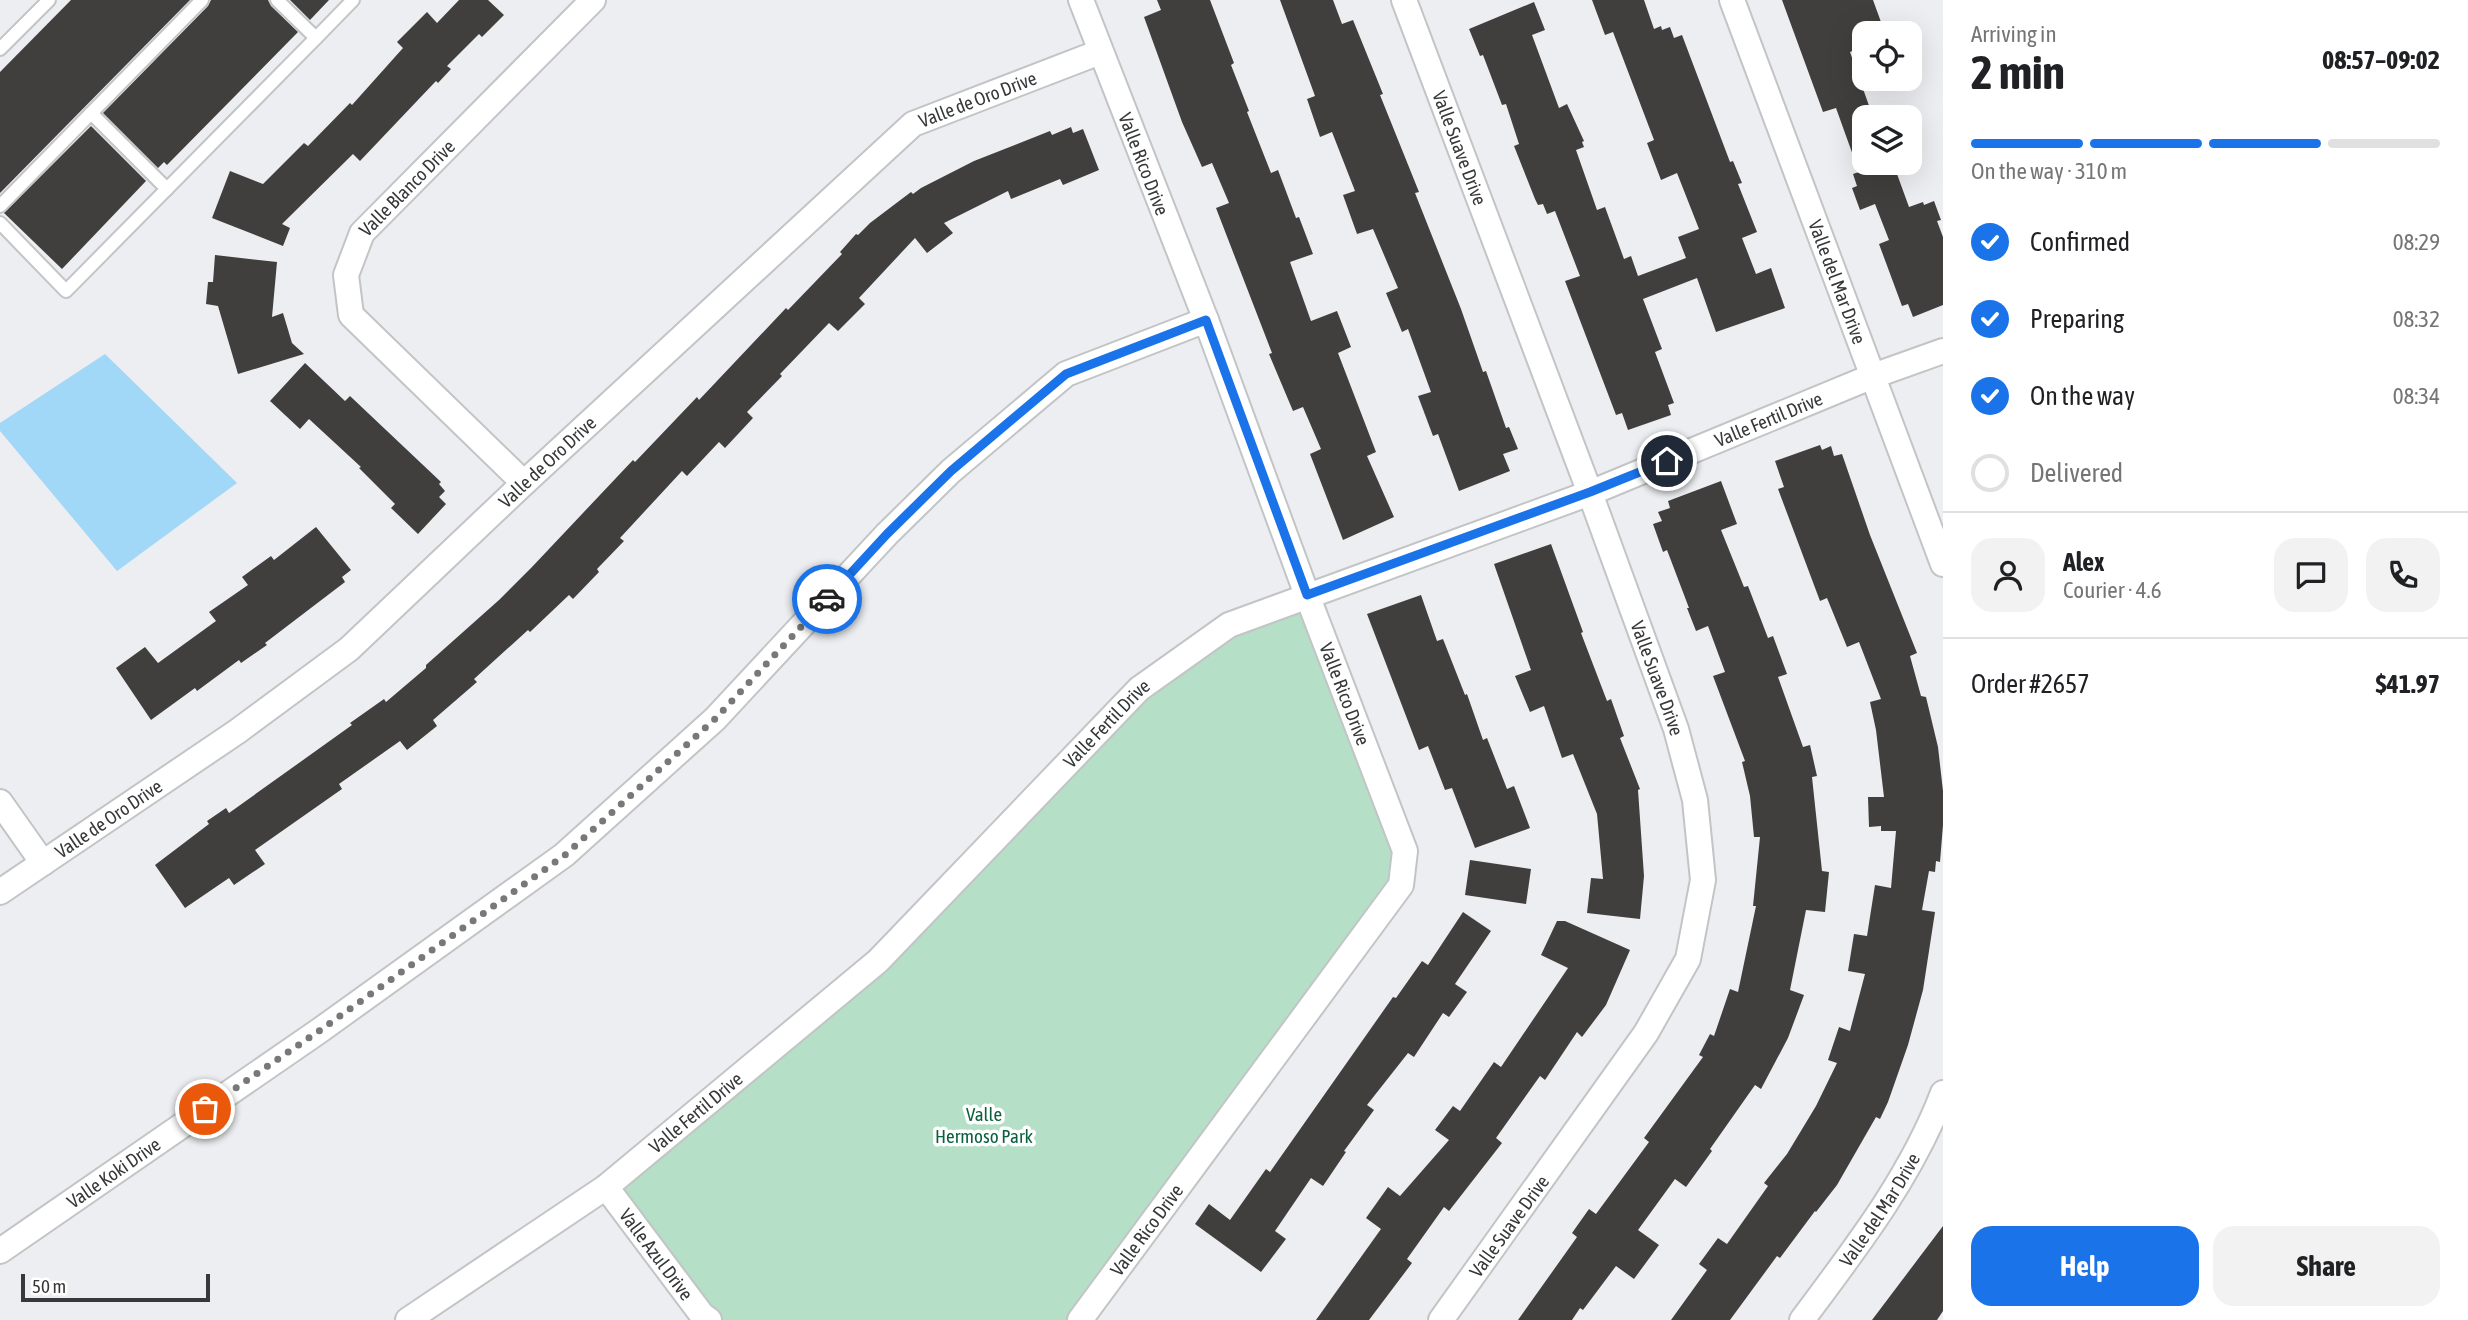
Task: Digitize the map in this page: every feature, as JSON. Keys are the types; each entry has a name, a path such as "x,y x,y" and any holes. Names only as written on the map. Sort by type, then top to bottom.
{"street":[{"name":"Valle Blanco Drive","path":"524,483 351,315 346,275 362,233 593,0"},
{"name":"Valle Rico Drive","path":"1080,1320 1401,885 1405,851 1206,320 1081,0"},
{"name":"Valle Suave Drive","path":"1404,0 1590,492 1676,729 1695,800 1703,880 1688,959 1647,1033 1441,1320"},
{"name":"Valle del Mar Drive","path":"1732,0 1943,564"},
{"name":"Valle de Oro Drive","path":"0,892 238,731 349,649 524,483 913,124 1100,52"},
{"name":"Valle Koki Drive","path":"0,1251 319,1031 565,855 715,719 887,534 951,471 1066,374 1206,320"},
{"name":"Valle Fertil Drive","path":"408,1320 606,1187 878,961 1139,689 1229,625 1590,492 1873,376 1943,351"},
{"path":"0,802 43,863"},
{"name":"Valle del Mar Drive","path":"1802,1320 1873,1225 1931,1125 1943,1093"},
{"name":"Valle Azul Drive","path":"606,1187 702,1315 709,1320"}],"lane":[{"path":"0,49 50,0"},
{"path":"0,206 202,0"},
{"path":"278,0 316,38"},
{"path":"0,223 66,291 353,0"},
{"path":"91,113 167,189"}],"green space":[{"name":"Valle Hermoso Park","path":"1307,595 1405,851 1401,885 1080,1320 709,1320 606,1187 878,961 1139,689"}],"water":[{"path":"105,354 237,483 117,571 0,431 0,423"}],"building":[{"path":"71,0 190,0 0,193 0,72"},
{"path":"211,0 268,0 298,32 167,165 164,162 158,168 103,113"},
{"path":"290,0 329,0 310,20"},
{"path":"459,0 488,0 504,15 482,37 479,34 447,66 451,69 438,83 436,81 360,161 353,154 282,224 290,228 283,246 212,218 230,171 263,184 304,143 308,146 350,103 352,105 403,48 397,42 427,12 437,23"},
{"path":"1157,0 1210,0 1234,63 1231,65 1249,111 1247,112 1271,173 1278,170 1313,254 1290,262 1311,321 1337,311 1351,347 1338,353 1376,452 1367,456 1394,517 1343,540 1310,454 1321,449 1303,407 1293,411 1269,354 1272,353 1216,208 1229,203 1212,163 1202,167 1182,122 1144,17 1161,10"},
{"path":"1280,0 1333,0 1342,24 1353,20 1383,94 1380,95 1419,192 1415,193 1483,372 1486,371 1506,428 1509,427 1518,449 1503,454 1510,471 1459,491 1438,434 1433,436 1418,396 1431,392 1408,329 1402,332 1386,293 1398,288 1373,229 1357,234 1343,195 1355,191 1332,132 1320,137 1307,99 1315,96"},
{"path":"1592,0 1644,0 1654,29 1661,26 1662,30 1670,27 1674,38 1682,35 1730,162 1733,161 1742,183 1738,184 1757,232 1742,238 1756,274 1771,268 1785,308 1716,332 1697,278 1643,299 1662,349 1655,352 1674,403 1668,405 1671,415 1628,430 1622,413 1616,415 1565,281 1580,276 1555,211 1547,214 1543,204 1538,205 1535,199 1514,146 1519,144 1506,104 1502,105 1483,55 1480,56 1469,29 1534,2 1545,30 1532,35 1559,108 1567,104 1584,141 1584,147 1576,150 1597,210 1605,207 1624,259 1631,256 1638,276 1686,258 1678,237 1699,229 1677,173 1661,180 1647,143 1654,140 1613,32 1605,35"},
{"path":"1782,0 1873,0 1881,21 1852,21 1852,91 1864,91 1869,105 1852,105 1852,153 1836,108 1823,112"},
{"path":"91,126 146,181 62,269 4,213"},
{"path":"1071,127 1073,133 1083,129 1099,170 1063,185 1060,179 1011,199 1008,191 944,223 953,233 927,253 915,238 859,298 865,304 838,331 829,323 780,374 782,376 747,412 753,418 725,448 719,442 687,476 682,471 620,538 624,541 597,569 599,572 573,599 569,595 474,679 477,682 433,720 437,726 407,750 400,741 339,784 342,789 255,850 265,864 234,885 229,878 185,908 155,865 209,824 207,821 226,808 229,813 352,725 350,723 384,699 386,702 426,668 426,665 532,567 697,397 699,400 786,308 788,310 842,254 840,252 856,234 911,192 913,194 974,161 1050,131 1052,135"},
{"path":"1853,175 1897,175 1909,207 1934,201 1941,220 1937,221 1943,237 1943,305 1913,317 1908,304 1902,306 1879,244 1889,240 1875,204 1860,210 1852,188 1857,186"},
{"path":"215,255 277,262 272,317 283,313 292,343 304,354 238,374 218,306 206,304 208,282 213,282"},
{"path":"305,363 345,401 350,396 441,482 439,484 445,491 439,497 446,504 418,534 391,508 395,504 359,468 361,467 309,419 300,429 270,401"},
{"path":"1820,445 1822,450 1831,446 1834,456 1842,454 1870,535 1917,653 1910,656 1921,696 1926,697 1938,747 1943,791 1943,825 1940,862 1936,861 1935,872 1929,871 1922,910 1935,912 1923,990 1888,1102 1880,1119 1876,1117 1837,1185 1780,1258 1777,1256 1730,1320 1671,1320 1707,1270 1699,1264 1718,1238 1727,1244 1768,1186 1764,1183 1787,1154 1816,1106 1837,1063 1828,1060 1839,1027 1850,1031 1865,974 1848,971 1854,934 1867,936 1875,885 1891,888 1896,831 1881,831 1881,826 1869,827 1868,797 1884,797 1870,702 1881,699 1859,642 1847,647 1827,598 1820,601 1778,489 1784,487 1775,461"},
{"path":"1721,481 1737,524 1721,530 1744,587 1748,586 1768,638 1773,636 1787,674 1778,677 1803,747 1810,745 1817,776 1812,777 1822,871 1829,872 1825,912 1806,910 1790,990 1804,995 1788,1038 1761,1089 1755,1085 1686,1187 1675,1179 1638,1230 1659,1245 1634,1279 1616,1266 1583,1310 1580,1308 1572,1320 1518,1320 1577,1237 1572,1233 1589,1209 1596,1214 1649,1142 1644,1138 1703,1057 1699,1055 1710,1034 1714,1036 1730,989 1738,992 1756,906 1753,906 1760,837 1754,837 1750,796 1742,762 1745,761 1713,676 1725,672 1708,626 1696,631 1667,550 1663,552 1653,524 1662,521 1658,512 1670,508 1668,501"},
{"path":"316,527 351,570 342,577 345,582 265,643 267,645 241,663 239,660 197,691 195,688 151,720 116,668 145,647 158,663 216,621 209,612 248,585 242,577 271,556 274,560"},
{"path":"1551,544 1607,701 1611,699 1624,736 1620,738 1640,789 1644,876 1640,919 1587,913 1591,878 1603,879 1597,814 1573,754 1562,758 1544,706 1530,712 1515,676 1531,670 1494,564"},
{"path":"1421,595 1437,641 1443,639 1465,695 1467,694 1483,740 1487,738 1507,789 1514,786 1530,828 1475,848 1452,788 1445,790 1428,746 1419,750 1367,614"},
{"path":"1470,860 1531,869 1526,904 1465,895"},
{"path":"1463,912 1491,931 1455,984 1467,992 1449,1017 1443,1013 1414,1057 1408,1053 1367,1105 1374,1110 1323,1186 1311,1178 1275,1231 1286,1239 1261,1272 1195,1224 1209,1204 1230,1220 1266,1169 1270,1172 1393,997 1396,998 1422,961 1428,965"},
{"path":"1557,921 1565,921 1630,950 1606,1005 1582,1037 1577,1032 1545,1080 1540,1076 1496,1138 1502,1143 1449,1211 1444,1207 1407,1259 1412,1263 1369,1320 1316,1320 1381,1229 1366,1218 1388,1187 1400,1196 1449,1140 1435,1130 1453,1106 1460,1111 1494,1062 1501,1067 1568,968 1541,955"},
{"path":"1943,1226 1943,1311 1937,1320 1872,1320"}],"way so far":[{"path":"205,1109 565,855 715,719 827,599"}],"route":[{"path":"827,599 887,534 951,471 1066,374 1206,320 1307,595 1590,492 1667,461"}]}
